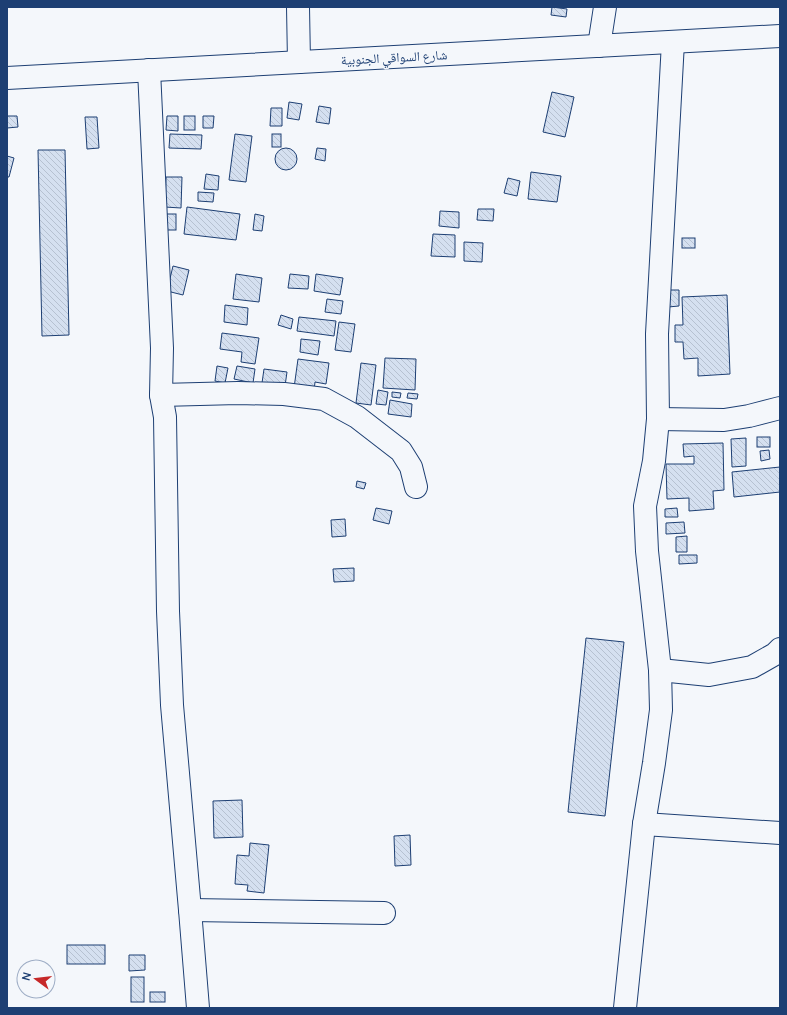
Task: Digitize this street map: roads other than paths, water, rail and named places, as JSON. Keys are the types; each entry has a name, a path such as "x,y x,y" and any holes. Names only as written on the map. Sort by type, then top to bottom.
{"street":[{"path":"298,7 299,62"},
{"path":"599,46 605,7"},
{"name":"شارع السواقي الجنوبية","path":"7,78 780,36"},
{"path":"625,1008 644,824 661,710 660,670 647,550 645,506 654,461 658,419 657,334 673,42"},
{"path":"149,70 162,348 161,395 165,417 168,604 172,705 198,1008"},
{"path":"161,395 238,393 284,394 324,399 357,418 401,451 411,467 416,487"},
{"path":"658,419 724,420 749,416 780,408"},
{"path":"660,670 709,675 752,667 775,654 780,649"},
{"path":"644,824 780,833"},
{"path":"190,910 384,913"}]}
